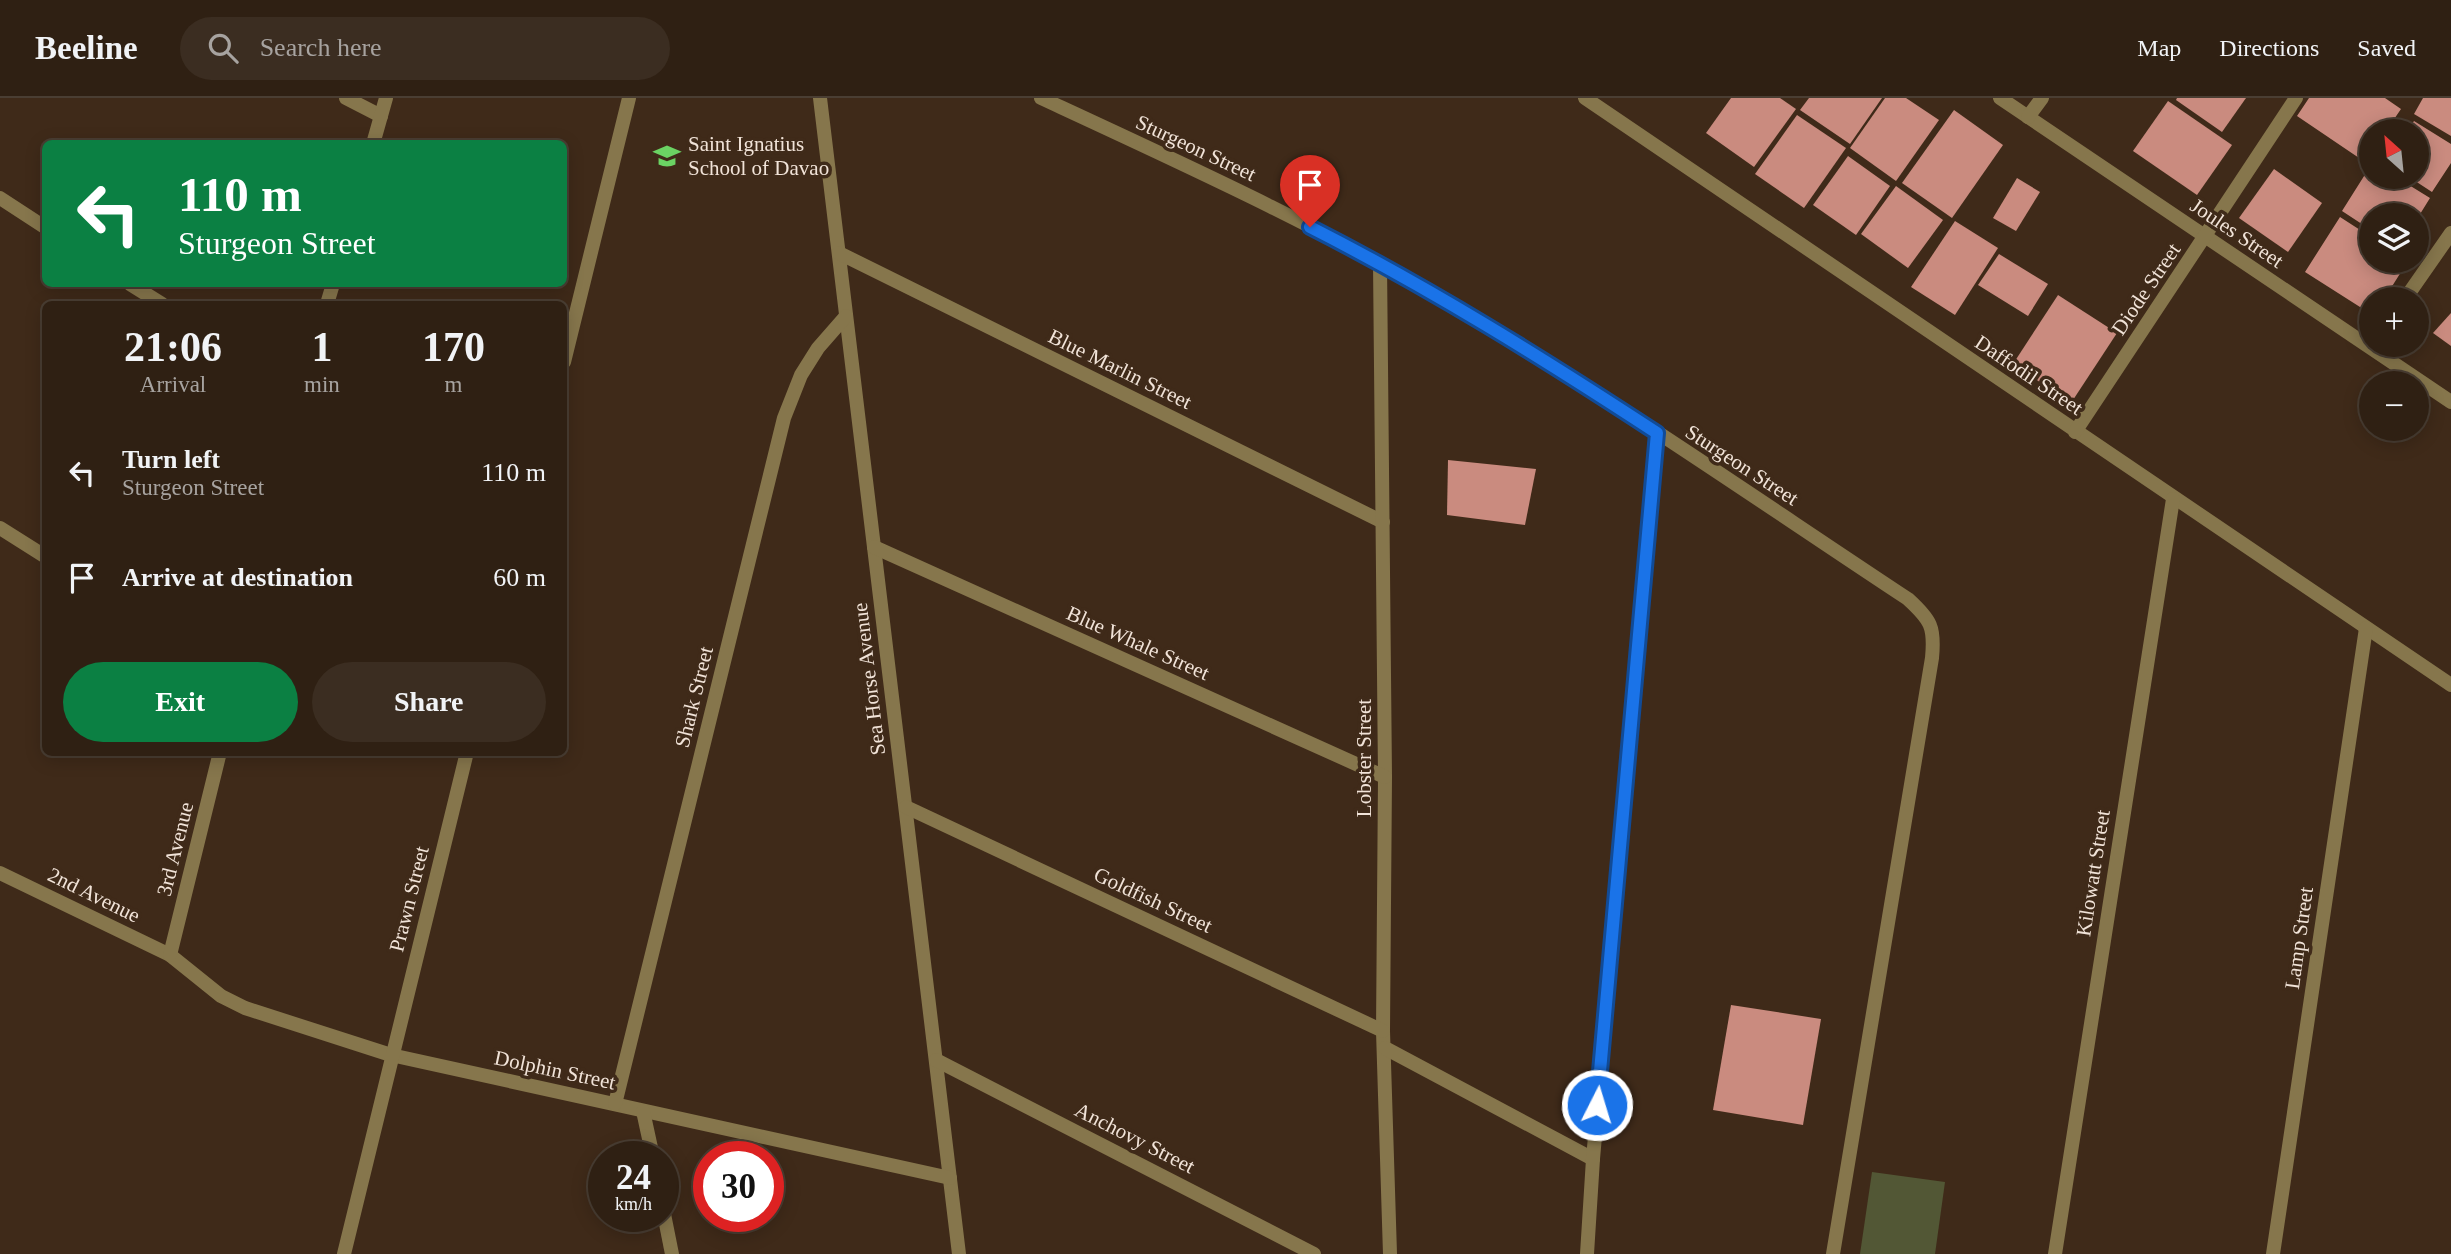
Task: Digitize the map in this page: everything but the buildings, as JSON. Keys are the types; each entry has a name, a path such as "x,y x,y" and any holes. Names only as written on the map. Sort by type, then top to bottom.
{"street":[{"path":"346,98 381,116"},
{"path":"374,140 386,98"},
{"path":"567,350 629,98"},
{"name":"Sea Horse Avenue","path":"820,98 959,1254"},
{"name":"Sturgeon Street","path":"1041,98 1217,180 1380,262 1530,351 1657,433 1908,599 1931,623 1934,637 1931,658 1833,1254"},
{"name":"Daffodil Street","path":"1585,98 2451,685"},
{"name":"Joules Street","path":"2000,98 2206,238 2359,338"},
{"path":"2028,117 2042,98"},
{"name":"Diode Street","path":"2076,432 2296,98"},
{"path":"0,198 42,225"},
{"path":"2413,287 2451,233"},
{"name":"Blue Marlin Street","path":"839,253 1383,522"},
{"name":"Lobster Street","path":"1380,262 1385,777 1383,1031 1390,1254"},
{"path":"135,287 157,301"},
{"name":"Shark Street","path":"615,1104 784,418 801,375 818,348 846,316"},
{"name":"Joules Street","path":"2388,357 2451,402"},
{"path":"1587,1254 1657,433"},
{"name":"Kilowatt Street","path":"2055,1254 2174,499"},
{"path":"0,528 42,554"},
{"name":"Blue Whale Street","path":"874,547 1385,777"},
{"name":"Lamp Street","path":"2273,1254 2366,628"},
{"name":"3rd Avenue","path":"170,956 219,756"},
{"name":"Prawn Street","path":"344,1254 466,756"},
{"name":"Goldfish Street","path":"906,807 1383,1031"},
{"name":"2nd Avenue","path":"0,873 170,956"},
{"name":"Dolphin Street","path":"170,956 221,996 245,1008 391,1055 950,1178"},
{"path":"1385,1048 1593,1159"},
{"name":"Anchovy Street","path":"936,1060 1314,1254"},
{"path":"643,1111 650,1141"},
{"path":"668,1232 672,1254"}],"green space":[{"path":"1872,1172 1945,1182 1935,1254 1860,1254"}],"place":[{"name":"Saint Ignatius School of Davao","path":"667,156"}],"route":[{"path":"1310,227 1380,262 1473,316 1657,433 1597,1105"}]}
